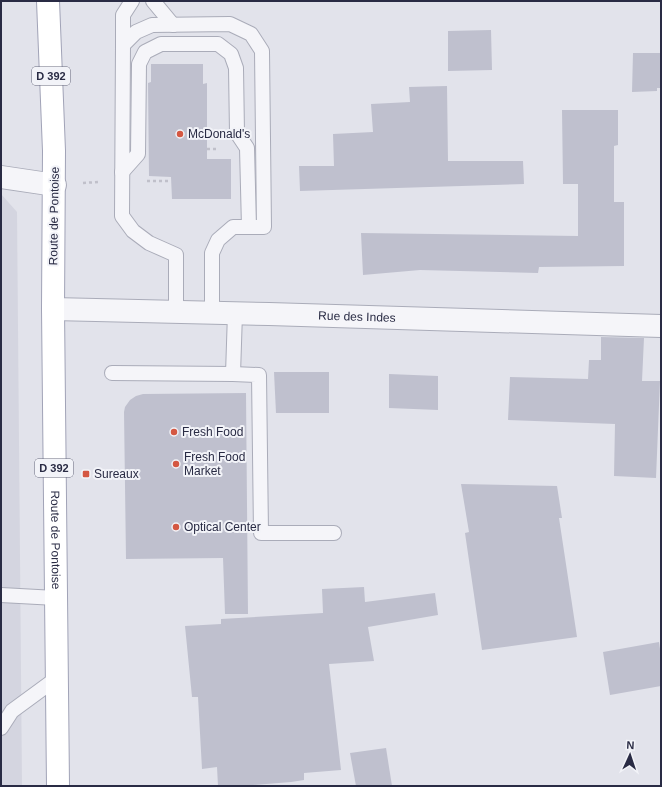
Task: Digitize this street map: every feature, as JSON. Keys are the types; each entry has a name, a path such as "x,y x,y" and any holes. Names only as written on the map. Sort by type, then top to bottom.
{"main road":[{"name":"Route de Pontoise","path":"48,1 55,185 53,309 58,786"},
{"name":"Route de Pontoise","path":"54,151 60,1"}],"street":[{"path":"1,177 55,185"},
{"name":"Rue des Indes","path":"53,309 661,326"}],"lane":[{"path":"132,1 123,15 122,216 133,231 149,243 176,255 176,312"},
{"path":"153,1 173,25"},
{"path":"123,45 136,32 152,25 230,24 251,34 262,51 264,227 233,227 218,240 212,253 212,313"},
{"path":"122,172 138,154 139,64 145,52 161,44 218,44 231,54 236,68 237,133 247,148 249,227"},
{"path":"233,374 235,313"},
{"path":"112,372 259,375 261,534 334,533"},
{"path":"1,595 56,598"},
{"path":"1,728 12,711 57,678"}],"shaded area":[{"path":"1,194 17,212 22,786 1,786"}],"building":[{"path":"491,30 492,70 448,71 448,31"},
{"path":"633,53 661,53 661,88 657,88 657,91 632,92"},
{"path":"151,64 203,64 203,84 207,83 207,159 231,159 231,199 172,199 171,177 149,176 148,83 151,82"},
{"path":"447,86 448,161 523,161 524,184 300,191 299,166 334,166 333,134 373,132 371,104 410,102 409,87"},
{"path":"562,110 618,110 618,145 614,146 614,202 624,202 624,266 539,267 538,273 420,270 363,275 361,233 578,236 578,184 563,184"},
{"path":"601,337 644,338 642,381 660,381 656,478 614,476 615,424 508,420 510,377 588,379 589,360 601,360"},
{"path":"274,372 329,372 329,413 276,413"},
{"path":"389,374 438,376 438,410 389,408"},
{"path":"246,393 248,614 225,614 223,558 126,559 124,412 125,407 130,400 143,394"},
{"path":"461,484 557,486 562,518 559,518 577,637 482,650 465,533 469,532"},
{"path":"364,587 365,602 435,593 438,615 368,627 374,661 329,664 341,770 304,773 304,780 291,782 241,786 218,786 217,767 202,769 198,697 192,697 185,626 221,624 221,619 323,613 322,589"},
{"path":"659,642 661,656 661,686 610,695 603,652"},
{"path":"386,748 392,786 356,786 350,753"}],"place":[{"name":"McDonald's","path":"180,134"},
{"name":"Fresh Food","path":"174,432"},
{"name":"Fresh Food Market","path":"176,464"},
{"name":"Sureaux","path":"86,474"},
{"name":"Optical Center","path":"176,527"}]}
